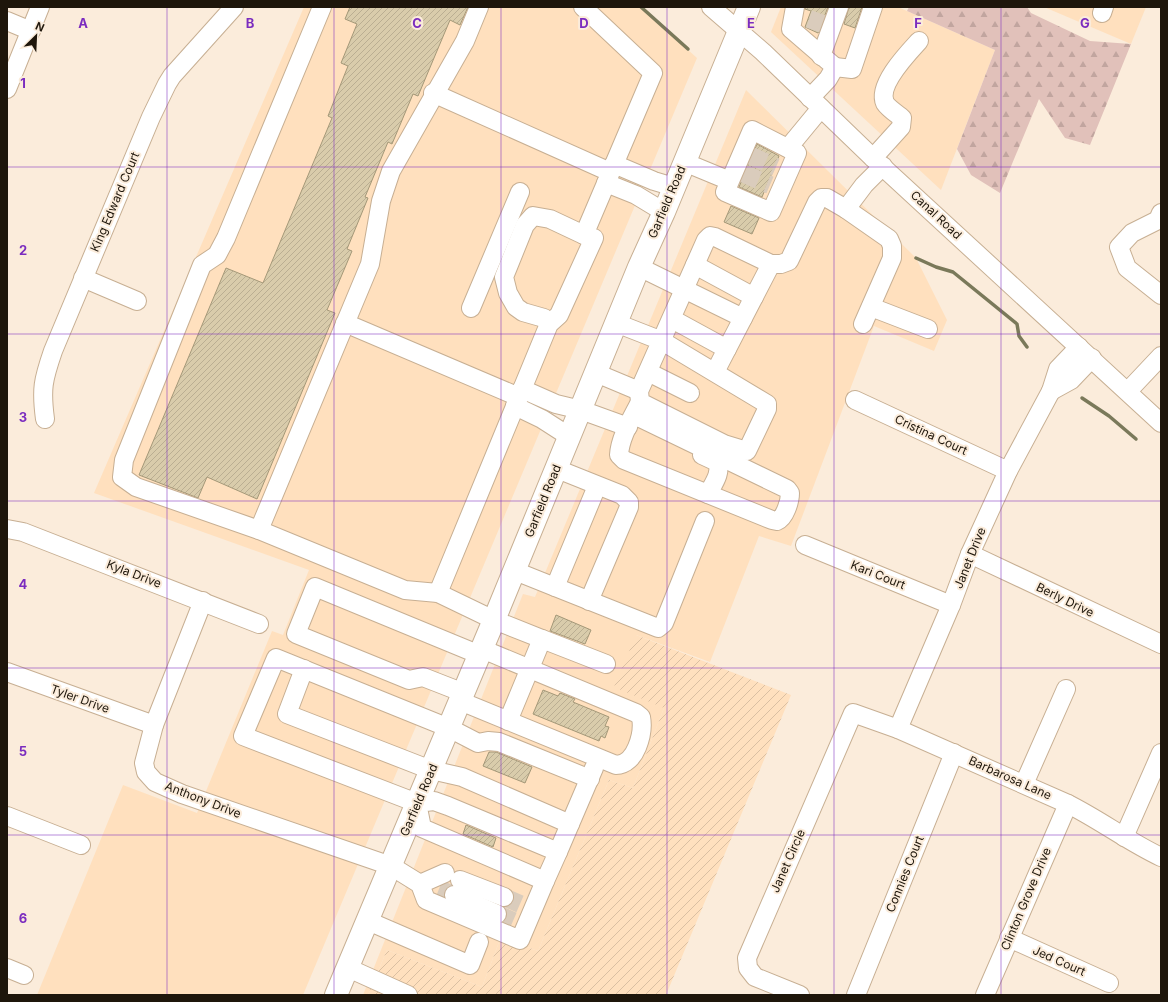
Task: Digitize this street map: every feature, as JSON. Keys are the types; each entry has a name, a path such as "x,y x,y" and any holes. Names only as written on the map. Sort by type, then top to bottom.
{"main road":[{"name":"Garfield Road","path":"336,995 481,652 639,267 664,212 749,7"}],"street":[{"path":"7,89 40,7"},
{"name":"King Edward Court","path":"45,419 42,393 45,374 83,278 151,117 172,76 234,7"},
{"path":"322,7 226,238 217,255 202,265 124,460 122,477 136,488 259,530 405,590 438,593 494,620 606,664"},
{"path":"259,530 370,264 381,201 391,171 433,93 465,41 479,7"},
{"path":"583,7 653,73 587,228"},
{"name":"Canal Road","path":"711,7 739,31 878,162 1161,423"},
{"path":"836,8 810,18 790,29 834,67 852,69 873,7"},
{"path":"810,18 821,56"},
{"path":"7,21 31,31"},
{"path":"846,209 864,185 901,127 902,118 886,104 884,96 888,83 898,63 919,41"},
{"path":"788,148 816,103 834,67"},
{"path":"433,93 610,173 654,181 674,187"},
{"path":"752,130 788,148 798,153 782,170 775,187 771,212 726,192 746,154 752,130"},
{"path":"684,162 735,175"},
{"path":"610,173 636,195 664,212"},
{"path":"471,308 520,192"},
{"path":"596,373 635,409 655,426 790,493 782,518 777,521 624,460 619,455 619,449 635,409 648,372 710,236 771,264 781,264 789,261 817,202 821,198 828,198 846,209 888,239 892,246 892,258 863,324"},
{"path":"1161,213 1158,220 1132,233 1119,247 1127,268 1161,295"},
{"path":"438,593 549,324 559,315 594,238 587,228 533,216 525,225 504,277 508,293 516,307 523,312 544,318 549,324"},
{"path":"715,372 771,264"},
{"path":"696,265 754,297"},
{"path":"639,267 743,318"},
{"path":"83,278 136,301"},
{"path":"870,306 928,329"},
{"path":"672,319 727,349"},
{"path":"345,323 519,397 581,410 635,409 724,444 747,451 767,409 767,404 662,341 616,323"},
{"name":"Janet Drive","path":"898,729 951,605 970,554 1008,471 1051,391 1058,369 1085,352"},
{"path":"1128,391 1161,356"},
{"path":"648,372 690,392"},
{"path":"519,397 542,419 570,437"},
{"name":"Cristina Court","path":"855,400 1008,471"},
{"path":"655,426 662,437 717,462 719,473 708,494"},
{"path":"557,469 626,498 629,506 589,601"},
{"path":"556,587 597,486"},
{"path":"514,571 652,627 658,628 662,626 705,521"},
{"name":"Kyla Drive","path":"7,529 22,532 259,624"},
{"name":"Kari Court","path":"805,545 951,605"},
{"name":"Berly Drive","path":"970,554 1161,644"},
{"path":"315,587 481,652 530,669 636,713 641,717 643,726 641,737 628,762 621,765 616,765 508,721 423,677 409,680 296,634 315,587"},
{"name":"Anthony Drive","path":"203,601 154,725 144,763 146,772 155,782 182,794 391,866 420,884"},
{"path":"508,721 542,639"},
{"path":"558,852 434,801 417,803 243,736 276,658 449,728 478,743 488,741 499,742 590,779"},
{"path":"304,669 287,714 431,770 462,777 570,824"},
{"name":"Tyler Drive","path":"7,672 154,725"},
{"path":"1024,784 1066,689"},
{"name":"Barbarosa Lane","path":"853,713 898,729 1068,804 1089,814 1140,848 1161,857"},
{"name":"Janet Circle","path":"794,993 755,977 748,968 747,958 853,713"},
{"name":"Connies Court","path":"856,995 954,753"},
{"path":"1124,837 1161,753"},
{"path":"512,910 545,881 598,758"},
{"path":"417,803 422,828 545,881"},
{"name":"Clinton Grove Drive","path":"985,995 1068,804"},
{"path":"7,816 81,845"},
{"path":"420,884 449,884 512,910 520,940 426,900 420,884"},
{"path":"368,921 470,965 480,942"},
{"name":"Jed Court","path":"1009,938 1109,983"},
{"path":"7,968 24,975"},
{"path":"348,968 408,995"}],"shaded area":[{"path":"304,7 641,7 697,58 303,995 37,995 123,785 197,813 272,631 283,635 309,570 94,493"},
{"path":"781,7 898,7 995,50 941,190 771,32"},
{"path":"1044,7 1146,7 1131,44"},
{"path":"746,90 916,258 947,320 934,351 874,326 791,546 759,536 710,662 636,635 664,708 633,788 609,780 538,951 501,937 482,987 387,950 368,995 363,995 523,594 535,597"},
{"path":"636,635 791,695 666,995 368,995 387,950 482,987 501,937 538,951 609,780 633,788 664,708 614,687"}],"green space":[{"path":"909,7 1027,7 1031,13 1090,41 1131,44 1090,145 1065,138 1039,99 1000,193 971,175 957,149 995,50 907,11"}],"building":[{"path":"350,7 468,7 460,25 450,20 418,96 413,94 392,144 388,142 365,197 368,198 347,249 352,251 327,310 335,313 257,499 207,477 198,498 139,475 226,268 263,283 332,118 328,116 348,66 341,63 357,24 345,19"},
{"path":"805,7 828,7 818,33 805,27 811,11 805,9"},
{"path":"849,7 862,7 855,28 844,24"},
{"path":"757,144 779,156 762,197 739,187"},
{"path":"731,206 759,218 752,234 724,222"},
{"path":"556,615 591,630 585,644 550,631"},
{"path":"543,690 558,696 560,693 575,699 573,702 609,717 605,726 609,727 605,738 601,736 599,741 533,714"},
{"path":"489,752 496,752 532,767 525,783 483,766"},
{"path":"466,825 496,838 493,847 463,834"}],"waterway":[{"path":"641,7 688,49"},
{"path":"916,258 936,267 953,272 1017,324 1019,336 1027,347"},
{"path":"1082,398 1109,416 1136,439"}],"tunnel":[{"path":"809,19 823,24"},
{"path":"749,155 776,167"},
{"path":"742,173 770,185"},
{"path":"439,889 454,895"},
{"path":"504,897 520,904"},
{"path":"497,914 513,921"}]}
